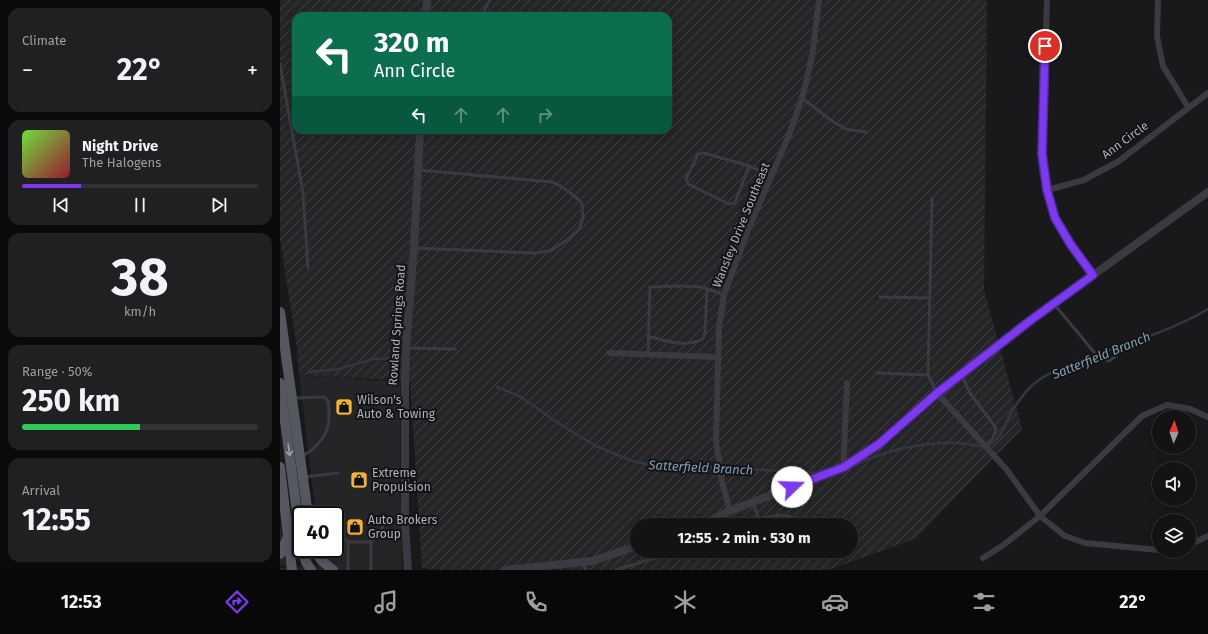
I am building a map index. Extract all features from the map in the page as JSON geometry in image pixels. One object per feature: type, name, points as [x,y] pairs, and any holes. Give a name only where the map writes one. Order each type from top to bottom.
[{"type":"main road","points":[[280,312],[306,506]]},
{"type":"main road","points":[[280,384],[296,506]]},
{"type":"main road","points":[[280,467],[292,570]]},
{"type":"main road","points":[[280,554],[288,537]]},
{"type":"main road","points":[[305,558],[312,570]]},
{"type":"main road","points":[[312,558],[312,570]]},
{"type":"main road","points":[[320,558],[333,570]]},
{"type":"street","points":[[426,12],[427,0]]},
{"type":"street","name":"Wansley Drive Southeast","points":[[730,511],[722,482],[716,441],[718,357],[724,295],[749,228],[789,135],[802,98],[813,51],[819,0]]},
{"type":"street","points":[[1047,0],[1042,154],[1047,190],[1055,218],[1071,245],[1093,275]]},
{"type":"street","points":[[1158,0],[1157,36],[1163,66],[1188,107]]},
{"type":"street","name":"Ann Circle","points":[[1047,190],[1084,180],[1119,161],[1208,93]]},
{"type":"street","name":"Rowland Springs Road","points":[[408,570],[405,524],[404,462],[406,348],[422,134]]},
{"type":"street","points":[[716,518],[844,467],[879,444],[961,374],[1093,275],[1208,192]]},
{"type":"street","points":[[609,353],[718,357]]},
{"type":"street","points":[[844,467],[847,383]]},
{"type":"street","points":[[937,393],[1007,470],[1040,516],[1065,536],[1085,543],[1152,549]]},
{"type":"street","points":[[983,558],[1002,546],[1040,516],[1142,416],[1167,406],[1190,409],[1208,417]]},
{"type":"street","points":[[1196,542],[1208,536]]},
{"type":"street","points":[[505,570],[592,561],[630,548]]},
{"type":"lane","points":[[483,12],[490,0]]},
{"type":"lane","points":[[280,64],[292,131]]},
{"type":"lane","points":[[802,98],[832,121],[846,129],[866,132]]},
{"type":"lane","points":[[292,134],[303,193],[308,268]]},
{"type":"lane","points":[[749,166],[735,203],[729,204],[688,184],[686,179],[698,154],[704,153],[749,166],[772,175]]},
{"type":"lane","points":[[414,248],[535,253],[550,251],[570,238],[579,229],[583,218],[582,203],[561,186],[552,182],[418,170]]},
{"type":"lane","points":[[932,198],[928,374],[937,393]]},
{"type":"lane","points":[[648,355],[650,287],[702,287],[724,295]]},
{"type":"lane","points":[[648,336],[673,343],[697,342],[703,339],[705,332],[707,289]]},
{"type":"lane","points":[[880,297],[930,298]]},
{"type":"lane","points":[[1054,304],[1099,358],[1108,361],[1118,354]]},
{"type":"lane","points":[[406,348],[455,349]]},
{"type":"lane","points":[[877,373],[928,374]]},
{"type":"lane","points":[[961,374],[970,393],[996,428],[993,438],[985,446]]},
{"type":"lane","points":[[292,398],[324,397],[328,401],[328,427],[324,436],[309,453],[300,457]]},
{"type":"lane","points":[[302,477],[338,473]]},
{"type":"lane","points":[[753,502],[759,518]]},
{"type":"lane","points":[[764,518],[784,514],[795,518]]},
{"type":"lane","points":[[371,570],[371,542],[383,527]]},
{"type":"lane","points":[[344,537],[348,542],[348,570]]},
{"type":"lane","points":[[348,542],[371,542]]},
{"type":"lane","points":[[616,570],[655,558]]},
{"type":"lane","points":[[582,562],[586,570]]},
{"type":"shaded area","points":[[280,0],[987,0],[984,290],[1022,429],[915,539],[828,570],[440,570],[422,568],[410,381],[299,375],[297,348],[280,240]]},
{"type":"shaded area","points":[[299,375],[400,382],[402,570],[280,570],[280,568],[322,565],[321,558],[344,558],[344,506],[315,506]]},
{"type":"shaded area","points":[[280,520],[286,565],[280,565]]},
{"type":"waterway","name":"Satterfield Branch","points":[[846,470],[877,455],[915,446],[950,443],[980,446],[989,445],[1000,436],[1011,413],[1022,397],[1041,379],[1087,358],[1134,342],[1179,324],[1208,309]]},
{"type":"waterway","name":"Satterfield Branch","points":[[309,372],[339,369],[373,359],[396,358]]},
{"type":"waterway","name":"Satterfield Branch","points":[[497,387],[521,397],[558,423],[596,446],[635,462],[660,466],[822,473]]},
{"type":"place","name":"Wilson's Auto & Towing","points":[[344,407]]},
{"type":"place","name":"Extreme Propulsion","points":[[359,480]]},
{"type":"place","name":"Auto Brokers Group","points":[[355,527]]},
{"type":"route","points":[[792,487],[844,467],[879,444],[937,393],[1031,320],[1093,275],[1071,245],[1055,218],[1047,190],[1042,154],[1045,46]]}]
